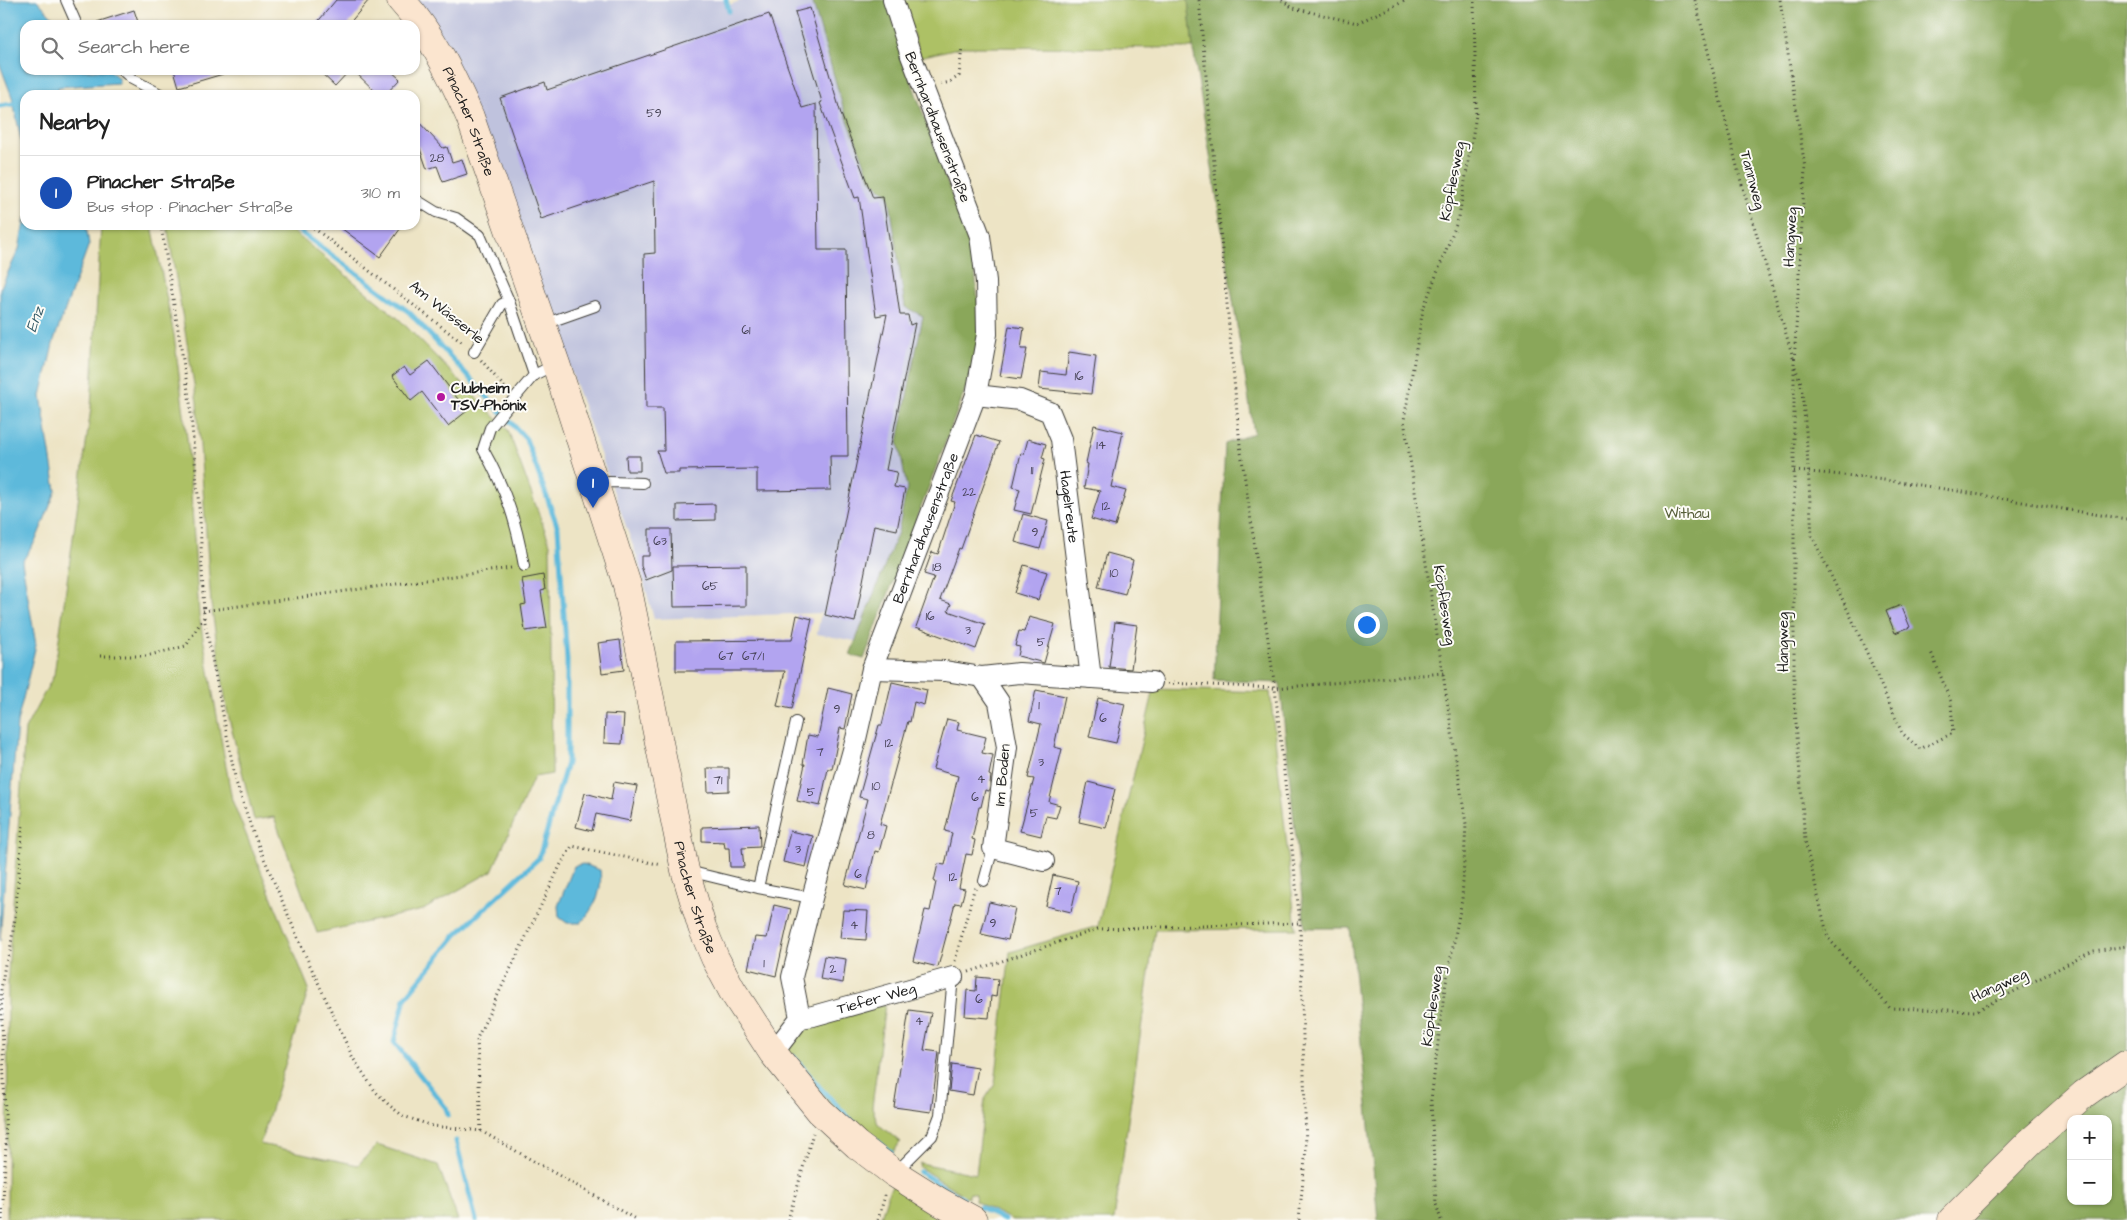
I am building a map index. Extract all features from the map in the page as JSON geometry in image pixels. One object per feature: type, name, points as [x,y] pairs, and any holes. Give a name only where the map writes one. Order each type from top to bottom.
[{"type":"street","name":"Bernhardhausenstraße","points":[[800,1018],[792,977],[856,739],[872,668],[976,395],[987,334],[986,281],[980,236],[914,63],[893,0]]},
{"type":"street","name":"Pinacher Straße","points":[[408,2],[419,20]]},
{"type":"street","name":"Pinacher Straße","points":[[420,22],[452,78],[470,117],[543,325],[545,370],[572,426],[596,487],[627,585],[685,870],[702,927],[715,958],[732,990],[773,1053],[820,1111],[857,1145],[894,1173],[973,1220]]},
{"type":"street","name":"Hagelreute","points":[[976,395],[1020,400],[1050,412],[1061,439],[1091,678]]},
{"type":"street","points":[[872,668],[945,671],[982,677],[1020,672],[1152,682]]},
{"type":"street","name":"Im Boden","points":[[982,677],[999,702],[1007,747],[993,848]]},
{"type":"street","points":[[993,848],[1044,861]]},
{"type":"street","name":"Tiefer Weg","points":[[800,1018],[953,977]]},
{"type":"street","points":[[773,1053],[800,1018]]},
{"type":"street","points":[[1952,1220],[2030,1142],[2084,1094],[2127,1064]]},
{"type":"lane","points":[[66,0],[75,20]]},
{"type":"lane","points":[[128,75],[153,90]]},
{"type":"lane","points":[[420,201],[436,212],[456,218],[480,235],[509,301],[545,370],[508,406],[490,428],[483,449],[512,497],[524,566]]},
{"type":"lane","points":[[474,352],[502,304],[509,301]]},
{"type":"lane","points":[[543,325],[595,306]]},
{"type":"lane","points":[[596,487],[610,482],[643,482]]},
{"type":"lane","points":[[758,888],[796,722]]},
{"type":"lane","name":"Im Boden","points":[[984,881],[993,848]]},
{"type":"lane","points":[[685,870],[758,888],[812,898]]},
{"type":"lane","points":[[894,1173],[932,1136],[940,1116],[953,977]]},
{"type":"path","points":[[1198,0],[1240,445],[1275,688],[1300,923],[1306,1149],[1298,1220]]},
{"type":"path","points":[[1282,0],[1293,8],[1357,23],[1407,0]]},
{"type":"path","name":"Köpflesweg","points":[[1441,1220],[1436,1204],[1431,1100],[1444,993],[1462,900],[1466,824],[1404,420],[1423,309],[1459,217],[1475,125],[1474,0]]},
{"type":"path","name":"Tannweg","points":[[1695,0],[1740,178],[1801,383],[1812,536],[1852,619],[1902,733],[1920,749],[1953,733],[1951,702],[1931,652]]},
{"type":"path","name":"Hangweg","points":[[1780,0],[1805,168],[1794,364],[1795,706],[1805,841],[1828,938],[1890,1008],[1976,1011],[2093,951],[2127,946]]},
{"type":"path","points":[[950,82],[959,76],[962,47]]},
{"type":"path","points":[[161,230],[190,402],[200,518],[203,611],[236,782],[252,830],[303,950],[353,1058],[375,1091],[403,1116],[433,1126],[481,1131],[637,1220]]},
{"type":"path","name":"Am Wässerle","points":[[317,230],[474,352],[501,385],[517,397]]},
{"type":"path","points":[[1794,471],[1852,476],[1952,490],[2127,519]]},
{"type":"path","points":[[203,611],[524,566]]},
{"type":"path","points":[[100,656],[146,656],[186,646],[204,617]]},
{"type":"path","points":[[1152,682],[1275,688],[1444,673]]},
{"type":"path","points":[[2,1220],[6,1145],[1,990],[15,918],[23,824]]},
{"type":"path","points":[[481,1131],[477,1038],[561,864],[572,846],[685,870]]},
{"type":"path","points":[[984,881],[974,890],[954,963],[953,977],[1098,929],[1300,923]]},
{"type":"path","points":[[788,1220],[820,1111]]},
{"type":"path","points":[[878,1220],[894,1173]]},
{"type":"shaded area","points":[[415,0],[724,0],[726,6],[743,0],[812,0],[843,107],[871,180],[889,195],[905,307],[923,316],[898,441],[907,488],[898,532],[855,641],[817,634],[821,613],[654,619],[637,557],[495,159]]},
{"type":"green space","points":[[812,0],[887,0],[910,77],[974,258],[981,337],[970,377],[864,659],[850,655],[898,532],[907,488],[898,441],[923,316],[905,307],[889,195],[871,180],[843,107]]},
{"type":"green space","points":[[903,0],[1188,0],[1193,48],[962,47],[920,57]]},
{"type":"green space","name":"Withau","points":[[1188,0],[2127,0],[2127,1220],[1378,1220],[1350,928],[1305,928],[1280,683],[1214,680],[1225,444],[1254,433],[1193,48]]},
{"type":"green space","points":[[101,230],[153,230],[174,335],[188,446],[199,615],[232,800],[309,989],[260,1144],[358,1165],[377,1145],[438,1165],[458,1220],[7,1220],[8,974],[25,729],[54,675],[91,408]]},
{"type":"green space","points":[[168,230],[291,230],[399,319],[508,430],[550,544],[552,774],[534,777],[492,871],[423,910],[317,933],[274,817],[254,820],[227,710],[211,604],[197,402]]},
{"type":"green space","points":[[1154,689],[1270,692],[1296,929],[1155,930],[1114,1220],[1012,1220],[975,1201],[976,1194],[970,1193],[968,1198],[919,1167],[920,1163],[976,1174],[985,1099],[995,1084],[1010,952],[1098,926]]},
{"type":"green space","points":[[885,1004],[872,1107],[878,1124],[900,1142],[889,1158],[850,1126],[787,1058],[787,1044],[807,1023]]},
{"type":"green space","points":[[894,1184],[955,1220],[880,1220],[889,1191]]},
{"type":"water","points":[[0,0],[37,0],[55,20],[20,20],[20,75],[115,75],[119,83],[58,87],[59,90],[20,90],[20,135],[12,97],[0,65]]},
{"type":"water","name":"Enz","points":[[23,230],[87,230],[89,244],[54,340],[41,396],[56,491],[36,540],[22,562],[36,645],[17,723],[0,941],[0,289],[19,249]]},
{"type":"water","points":[[583,864],[600,870],[599,892],[594,905],[581,923],[567,923],[559,917],[558,906],[574,866]]},
{"type":"building","points":[[336,0],[369,0],[352,20],[319,20]]},
{"type":"building","points":[[810,8],[841,114],[873,198],[883,197],[900,315],[908,315],[910,325],[915,323],[886,470],[897,472],[894,487],[905,489],[897,530],[874,525],[855,622],[825,615],[887,314],[876,316],[859,197],[855,198],[820,103],[822,102],[795,12]]},
{"type":"building","points":[[134,10],[137,20],[103,20]]},
{"type":"building","points":[[769,14],[802,108],[816,104],[818,250],[846,250],[848,456],[830,456],[831,490],[757,491],[757,469],[679,470],[679,473],[664,473],[657,451],[664,451],[663,408],[646,408],[644,254],[655,253],[654,181],[541,219],[500,98],[545,82],[547,90]]},
{"type":"building","points":[[175,75],[220,75],[179,87]]},
{"type":"building","points":[[323,75],[345,75],[335,86]]},
{"type":"building","points":[[358,75],[396,75],[400,79],[390,90],[374,90]]},
{"type":"building","points":[[420,123],[443,148],[447,147],[452,162],[462,159],[467,174],[443,182],[437,166],[427,169],[420,149]]},
{"type":"building","points":[[344,230],[399,230],[380,257]]},
{"type":"building","points":[[1009,326],[1024,328],[1021,349],[1027,349],[1021,379],[1000,376]]},
{"type":"building","points":[[1069,352],[1096,356],[1091,394],[1039,389],[1041,372],[1066,375]]},
{"type":"building","name":"Clubheim TSV-Phönix","points":[[429,361],[467,411],[448,426],[422,392],[411,401],[392,376],[404,367],[410,375]]},
{"type":"building","points":[[1094,425],[1123,432],[1111,487],[1126,491],[1115,526],[1091,519],[1100,491],[1084,488],[1088,464],[1086,463]]},
{"type":"building","points":[[976,435],[999,442],[961,549],[959,548],[940,600],[951,604],[948,611],[985,624],[976,649],[916,627],[934,577],[924,574],[932,552],[938,554],[955,502],[951,501]]},
{"type":"building","points":[[1028,439],[1046,444],[1042,458],[1045,459],[1031,514],[1014,510],[1020,489],[1013,487],[1021,453],[1024,454]]},
{"type":"building","points":[[626,456],[640,456],[640,471],[627,471]]},
{"type":"building","points":[[715,504],[715,520],[677,521],[677,505]]},
{"type":"building","points":[[1023,514],[1048,521],[1040,549],[1015,542]]},
{"type":"building","points":[[649,529],[671,529],[672,570],[646,580],[641,566],[641,556],[649,556]]},
{"type":"building","points":[[1107,553],[1133,560],[1125,594],[1098,587]]},
{"type":"building","points":[[746,565],[746,606],[674,607],[673,566]]},
{"type":"building","points":[[1024,565],[1047,572],[1038,600],[1015,593]]},
{"type":"building","points":[[543,575],[545,590],[541,591],[547,628],[525,631],[521,605],[526,604],[522,579]]},
{"type":"building","points":[[1901,605],[1910,627],[1895,633],[1886,611]]},
{"type":"building","points":[[797,615],[812,619],[792,709],[777,706],[785,671],[676,671],[676,641],[792,640]]},
{"type":"building","points":[[1029,617],[1055,624],[1044,663],[1018,656],[1020,647],[1015,646],[1019,631],[1024,632]]},
{"type":"building","points":[[1115,622],[1137,625],[1131,669],[1109,667]]},
{"type":"building","points":[[620,640],[624,670],[602,673],[598,643]]},
{"type":"building","points":[[892,682],[927,690],[924,705],[914,702],[910,722],[908,721],[880,824],[886,826],[879,852],[875,851],[866,890],[845,885],[868,799],[859,797],[879,725],[882,725]]},
{"type":"building","points":[[828,688],[852,694],[845,729],[840,728],[832,769],[828,769],[820,806],[797,801],[805,764],[803,764],[808,735],[818,737]]},
{"type":"building","points":[[1036,690],[1065,696],[1054,747],[1062,749],[1049,802],[1060,805],[1056,818],[1046,816],[1041,836],[1020,831],[1034,779],[1028,778],[1041,724],[1029,721]]},
{"type":"building","points":[[1098,698],[1125,704],[1116,743],[1089,737]]},
{"type":"building","points":[[605,714],[624,715],[622,744],[604,743]]},
{"type":"building","points":[[947,719],[959,722],[957,730],[986,737],[982,753],[993,755],[989,775],[991,776],[989,791],[985,790],[981,807],[979,807],[972,839],[975,840],[972,855],[966,854],[959,888],[965,889],[961,904],[955,903],[938,967],[913,961],[925,910],[930,911],[938,864],[945,865],[952,833],[945,831],[958,776],[933,769]]},
{"type":"building","points":[[707,768],[729,768],[729,791],[708,792]]},
{"type":"building","points":[[614,782],[637,786],[630,821],[596,814],[592,831],[576,827],[585,793],[611,800]]},
{"type":"building","points":[[1088,782],[1115,789],[1106,828],[1079,822]]},
{"type":"building","points":[[759,825],[760,847],[742,848],[744,867],[730,867],[729,848],[725,848],[724,842],[702,841],[702,827]]},
{"type":"building","points":[[790,831],[813,836],[806,867],[783,862]]},
{"type":"building","points":[[1053,875],[1078,881],[1071,912],[1046,906]]},
{"type":"building","points":[[989,902],[1015,908],[1008,940],[981,934]]},
{"type":"building","points":[[774,905],[791,909],[776,976],[748,969],[755,937],[767,938]]},
{"type":"building","points":[[843,910],[868,911],[866,940],[840,938]]},
{"type":"building","points":[[824,956],[846,959],[843,983],[820,979]]},
{"type":"building","points":[[977,977],[998,979],[996,997],[991,996],[989,1018],[965,1016],[967,990],[976,991]]},
{"type":"building","points":[[909,1010],[931,1013],[924,1050],[939,1052],[931,1112],[894,1107]]},
{"type":"building","points":[[952,1064],[978,1068],[973,1095],[949,1091]]},
{"type":"waterway","points":[[726,0],[729,11]]},
{"type":"waterway","points":[[0,106],[20,103]]},
{"type":"waterway","points":[[298,230],[409,312],[526,439],[558,528],[567,660],[567,763],[539,858],[456,935],[405,998],[394,1042],[446,1108],[448,1115]]},
{"type":"waterway","points":[[794,1057],[853,1122],[891,1152]]},
{"type":"waterway","points":[[456,1141],[476,1220]]},
{"type":"waterway","points":[[920,1172],[963,1199]]},
{"type":"waterway","points":[[980,1207],[1004,1220]]},
{"type":"place","name":"Clubheim TSV-Phönix","points":[[441,397]]},
{"type":"place","name":"Pinacher Straße","points":[[593,508]]}]
